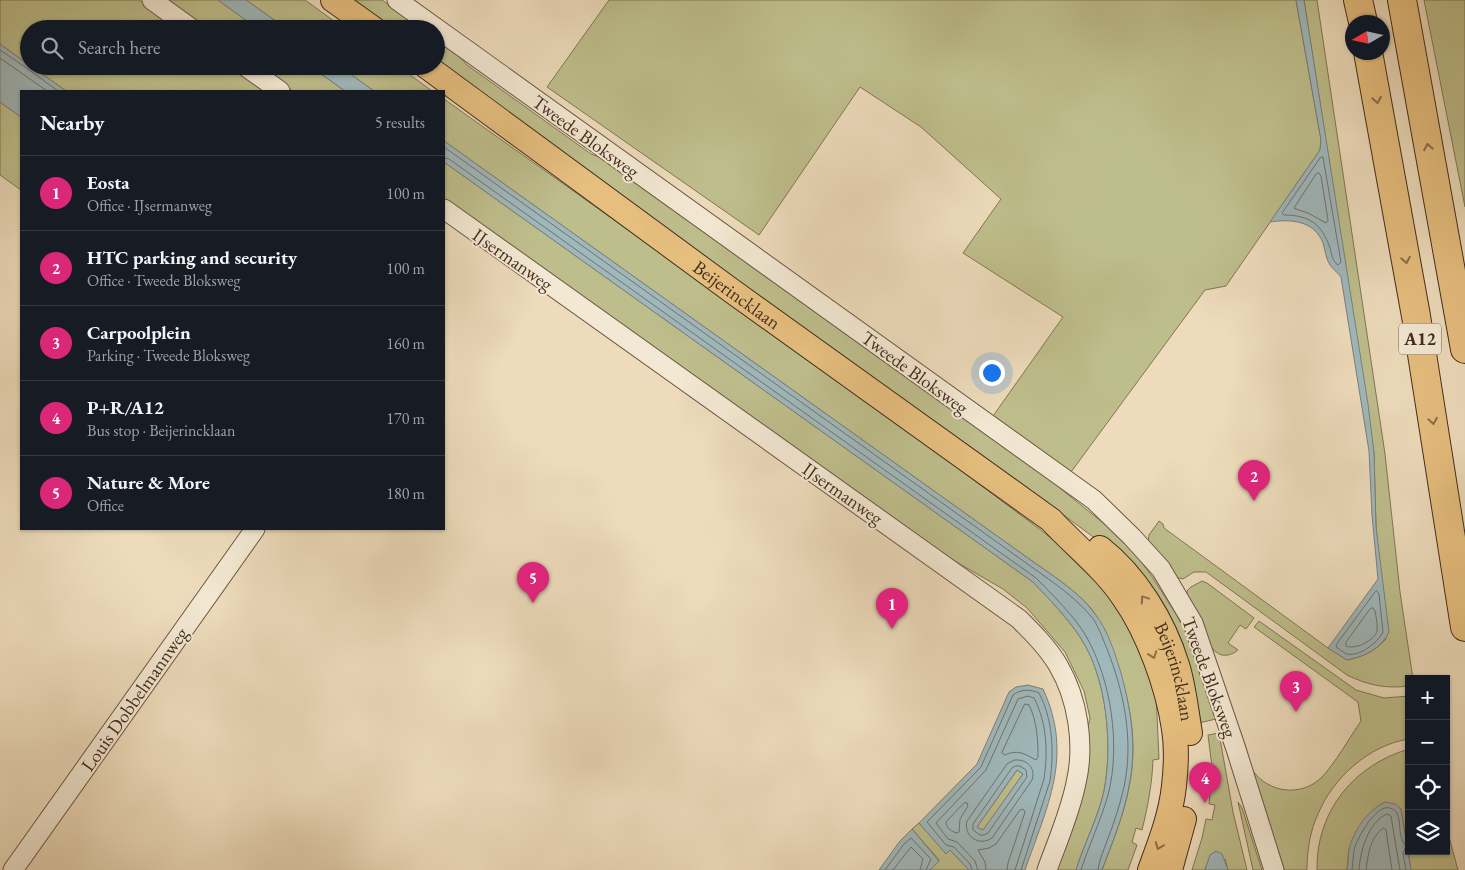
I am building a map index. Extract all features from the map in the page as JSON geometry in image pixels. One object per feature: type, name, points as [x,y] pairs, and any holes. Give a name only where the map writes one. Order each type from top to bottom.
[{"type":"highway","points":[[1358,0],[1361,15]]},
{"type":"highway","name":"A12","points":[[1402,0],[1465,349]]},
{"type":"highway","name":"A12","points":[[1369,60],[1416,316],[1465,626]]},
{"type":"main road","points":[[333,0],[361,20]]},
{"type":"main road","name":"Beijerincklaan","points":[[438,75],[732,291],[1051,520],[1069,540],[1091,558],[1124,598],[1148,642],[1165,688],[1174,730],[1174,786],[1166,828],[1150,870]]},
{"type":"main road","name":"Beijerincklaan","points":[[1051,520],[1071,526],[1103,551],[1129,577],[1153,611],[1165,634],[1177,665],[1184,692],[1191,743],[1190,788],[1170,870]]},
{"type":"street","points":[[152,0],[180,20]]},
{"type":"street","name":"Tweede Bloksweg","points":[[396,0],[424,20]]},
{"type":"street","name":"Tweede Bloksweg","points":[[445,35],[1094,500],[1132,537],[1161,569],[1194,623],[1274,870]]},
{"type":"street","points":[[258,75],[279,90]]},
{"type":"street","name":"IJsermanweg","points":[[445,210],[1019,618],[1043,644],[1059,666],[1074,702],[1080,760],[1076,784],[1046,870]]},
{"type":"street","name":"Louis Dobbelmannweg","points":[[13,870],[254,530]]},
{"type":"green space","points":[[0,0],[139,0],[167,20],[20,20],[20,58],[0,44]]},
{"type":"green space","points":[[165,0],[218,0],[246,20],[193,20]]},
{"type":"green space","points":[[246,0],[305,0],[333,20],[274,20]]},
{"type":"green space","points":[[342,0],[382,0],[410,20],[370,20]]},
{"type":"green space","points":[[609,0],[1296,0],[1321,140],[1320,150],[1226,286],[1205,290],[1071,472],[993,416],[1063,317],[963,253],[1001,199],[921,127],[860,87],[759,235],[547,87]]},
{"type":"green space","points":[[1304,0],[1317,0],[1385,454],[1400,592],[1412,675],[1405,675],[1405,686],[1392,687],[1362,681],[1347,675],[1206,572],[1194,572],[1183,579],[1175,577],[1148,542],[1149,535],[1159,521],[1163,524],[1164,528],[1328,648],[1347,660],[1358,657],[1378,647],[1386,639],[1376,527],[1374,453]]},
{"type":"green space","points":[[1424,0],[1465,0],[1465,207]]},
{"type":"green space","points":[[445,46],[458,55],[467,65],[591,154],[599,157],[1050,480],[1107,526],[1137,556],[1151,575],[1189,637],[1216,719],[1199,723],[1100,542],[445,73]]},
{"type":"green space","points":[[44,75],[245,75],[266,90],[65,90]]},
{"type":"green space","points":[[271,75],[323,75],[344,90],[292,90]]},
{"type":"green space","points":[[352,75],[410,75],[431,90],[373,90]]},
{"type":"green space","points":[[445,100],[856,392],[1042,531],[1085,566],[1121,608],[1156,693],[1159,759],[1153,760],[1148,804],[1142,830],[1136,828],[1132,842],[1137,845],[1128,870],[1102,870],[1127,797],[1133,749],[1130,711],[1120,674],[1097,617],[1082,598],[445,142]]},
{"type":"green space","points":[[0,102],[20,116],[20,189],[0,175]]},
{"type":"green space","points":[[445,163],[1033,582],[1058,608],[1080,637],[1089,653],[1102,691],[1106,712],[1108,753],[1104,791],[1076,870],[1057,870],[1090,718],[1084,691],[1065,652],[1027,608],[1003,589],[958,563],[860,497],[445,200]]},
{"type":"green space","points":[[1202,581],[1254,618],[1246,629],[1240,625],[1228,643],[1238,650],[1230,654],[1222,655],[1212,648],[1187,595],[1187,591],[1191,587]]},
{"type":"green space","points":[[1259,621],[1356,690],[1384,698],[1405,696],[1405,740],[1380,748],[1354,765],[1343,776],[1325,801],[1313,827],[1308,848],[1307,870],[1283,870],[1243,749],[1253,771],[1268,784],[1285,790],[1304,788],[1321,778],[1361,721],[1358,702],[1254,627]]},
{"type":"green space","points":[[1219,733],[1233,812],[1247,870],[1228,870],[1225,859],[1206,866],[1205,870],[1192,870],[1206,819],[1212,820],[1215,805],[1209,804],[1212,767],[1208,735]]},
{"type":"green space","points":[[1405,750],[1405,833],[1401,809],[1349,849],[1347,870],[1317,870],[1318,849],[1323,828],[1331,810],[1342,793],[1355,779],[1371,766],[1389,756]]},
{"type":"green space","points":[[1017,770],[1023,774],[983,831],[977,827]]},
{"type":"green space","points":[[1238,802],[1242,808],[1262,870],[1253,870]]},
{"type":"green space","points":[[919,823],[946,853],[950,850],[969,870],[930,870],[939,860],[912,829]]},
{"type":"green space","points":[[1450,841],[1458,870],[1411,870],[1409,855],[1450,855]]},
{"type":"water","points":[[218,0],[246,0],[274,20],[246,20]]},
{"type":"water","points":[[1296,0],[1304,0],[1368,404],[1374,453],[1376,527],[1389,632],[1382,643],[1372,651],[1347,660],[1328,648],[1378,579],[1369,451],[1341,277],[1330,265],[1319,235],[1308,225],[1293,221],[1270,222],[1320,150],[1321,140]]},
{"type":"water","points":[[0,44],[20,58],[20,75],[44,75],[65,90],[20,90],[20,116],[0,102]]},
{"type":"water","points":[[323,75],[352,75],[373,90],[344,90]]},
{"type":"water","points":[[445,142],[1053,575],[1088,605],[1100,620],[1111,642],[1128,701],[1133,743],[1133,758],[1127,797],[1102,870],[1076,870],[1098,811],[1107,773],[1106,712],[1102,691],[1089,653],[1080,637],[1058,608],[1033,582],[445,163]]},
{"type":"water","points":[[1028,685],[1043,689],[1052,713],[1057,759],[1049,802],[1025,870],[969,870],[950,850],[946,854],[919,823],[977,764],[1009,692],[1016,687]],"holes":[[[1017,770],[1023,774],[983,830],[977,827]]]},
{"type":"water","points":[[1385,802],[1395,804],[1401,809],[1405,833],[1405,855],[1409,855],[1411,870],[1347,870],[1349,850],[1354,836],[1367,816]]},
{"type":"water","points":[[912,829],[939,861],[930,870],[879,870],[900,841]]},
{"type":"water","points":[[1216,851],[1222,854],[1228,870],[1205,870],[1210,855]]},
{"type":"place","name":"HTC parking and security","points":[[1254,501]]},
{"type":"place","name":"Nature & More","points":[[533,603]]},
{"type":"place","name":"Eosta","points":[[892,629]]},
{"type":"place","name":"Carpoolplein","points":[[1296,712]]},
{"type":"place","name":"P+R/A12","points":[[1205,803]]}]
